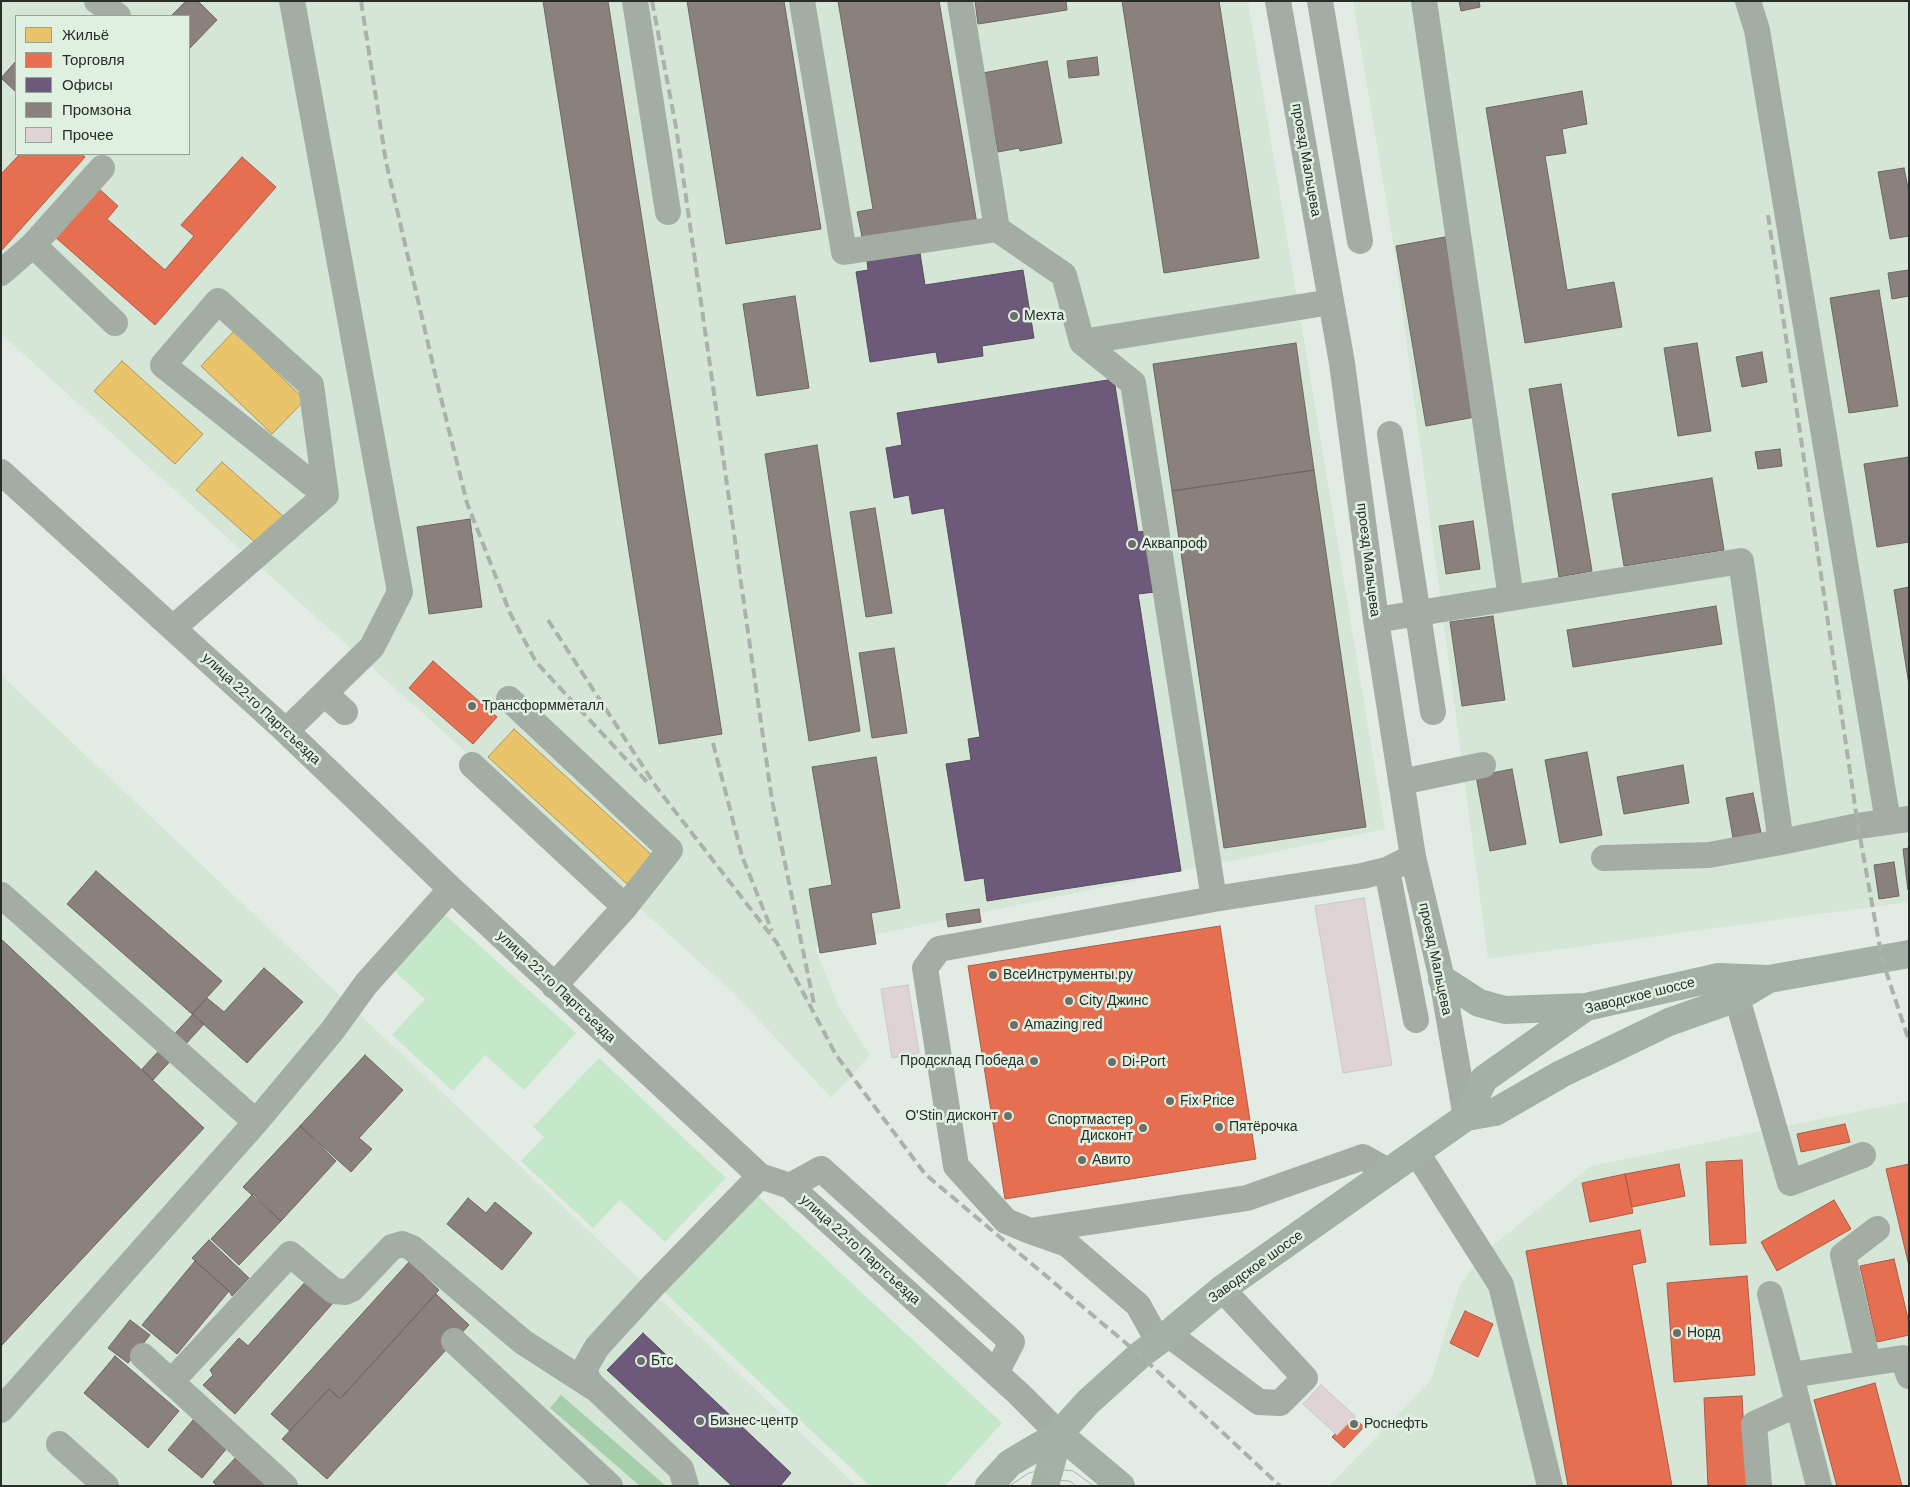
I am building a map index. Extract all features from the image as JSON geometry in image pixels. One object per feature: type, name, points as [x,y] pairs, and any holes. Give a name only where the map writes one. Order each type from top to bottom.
[{"type":"main road","name":"Заводское шоссе","points":[[1466,1117],[1484,1079],[1586,1007],[1719,977],[1769,979],[1909,954]]},
{"type":"main road","name":"Заводское шоссе","points":[[988,1486],[1010,1463],[1059,1434],[1088,1402],[1140,1355],[1222,1289],[1466,1117],[1495,1112],[1561,1074],[1669,1022],[1737,998],[1769,979]]},
{"type":"main road","points":[[1442,980],[1479,1004],[1505,1010],[1586,1007]]},
{"type":"main road","name":"Заводское шоссе","points":[[1045,1486],[1059,1434]]},
{"type":"main road","name":"улица 22-го Партсъезда","points":[[1059,1434],[1121,1486]]},
{"type":"street","points":[[97,1],[117,15]]},
{"type":"street","points":[[286,731],[372,647],[400,592],[292,1]]},
{"type":"street","points":[[635,1],[668,212]]},
{"type":"street","points":[[802,1],[844,252],[997,229],[1064,275],[1082,342],[1133,383],[1214,899]]},
{"type":"street","points":[[960,1],[997,229]]},
{"type":"street","name":"проезд Мальцева","points":[[1278,1],[1342,363],[1376,620],[1413,857],[1442,980],[1466,1117]]},
{"type":"street","points":[[1320,1],[1360,241]]},
{"type":"street","points":[[1424,1],[1511,598]]},
{"type":"street","points":[[1604,858],[1709,854],[1899,820],[1757,30],[1748,1]]},
{"type":"street","points":[[1,272],[33,245],[102,168]]},
{"type":"street","points":[[33,245],[116,323]]},
{"type":"street","points":[[218,301],[311,385],[326,495],[163,365],[218,301]]},
{"type":"street","points":[[1082,342],[1331,302]]},
{"type":"street","points":[[1390,434],[1416,613],[1433,712]]},
{"type":"street","name":"улица 22-го Партсъезда","points":[[1,472],[286,731],[554,986],[760,1176],[790,1186],[996,1373],[1059,1434]]},
{"type":"street","points":[[173,628],[326,495]]},
{"type":"street","points":[[1376,620],[1741,561],[1781,842]]},
{"type":"street","points":[[325,694],[345,712]]},
{"type":"street","points":[[509,699],[670,850],[625,907],[554,986]]},
{"type":"street","points":[[1401,782],[1483,765]]},
{"type":"street","points":[[472,766],[625,907]]},
{"type":"street","points":[[1222,1289],[1305,1378],[1280,1403],[1260,1402],[1163,1338],[1138,1305],[1067,1244],[1006,1221],[956,1166],[925,968],[939,949],[1214,899],[1362,876],[1387,870],[1413,857]]},
{"type":"street","points":[[1387,870],[1416,1020]]},
{"type":"street","points":[[1,1410],[256,1122],[332,1031],[366,984],[451,889]]},
{"type":"street","points":[[1,895],[256,1122]]},
{"type":"street","points":[[1737,998],[1790,1183],[1863,1155]]},
{"type":"street","points":[[1417,1153],[1501,1285],[1550,1486]]},
{"type":"street","points":[[1030,1231],[1247,1198],[1363,1158],[1390,1172]]},
{"type":"street","points":[[686,1486],[681,1469],[596,1389],[587,1378],[586,1368],[597,1347],[650,1289],[760,1176]]},
{"type":"street","points":[[1868,1363],[1843,1255],[1878,1229]]},
{"type":"street","points":[[171,1382],[290,1254],[334,1291],[345,1292],[352,1289],[392,1247],[402,1244],[412,1248],[523,1342],[596,1389]]},
{"type":"street","points":[[1770,1294],[1819,1486]]},
{"type":"street","points":[[454,1341],[610,1486]]},
{"type":"street","points":[[143,1356],[285,1486]]},
{"type":"street","points":[[1791,1375],[1903,1358],[1909,1376]]},
{"type":"street","points":[[1759,1486],[1754,1424],[1798,1404]]},
{"type":"street","points":[[59,1444],[106,1486]]},
{"type":"shaded area","points":[[1,1],[1248,1],[1385,829],[815,947],[838,1005],[870,1055],[831,1098],[735,994],[1,334]]},
{"type":"shaded area","points":[[1353,1],[1909,1],[1909,902],[1488,959],[1394,247]]},
{"type":"shaded area","points":[[1,675],[650,1289],[857,1486],[1,1486]]},
{"type":"shaded area","name":"Норд","points":[[1909,1101],[1909,1486],[1329,1486],[1431,1380],[1459,1287],[1481,1255],[1591,1166]]},
{"type":"green space","points":[[440,910],[576,1033],[524,1090],[485,1055],[453,1091],[392,1035],[425,999],[389,966]]},
{"type":"green space","points":[[599,1058],[726,1178],[665,1242],[620,1200],[593,1228],[521,1161],[544,1137],[533,1127]]},
{"type":"green space","points":[[757,1195],[1002,1423],[945,1486],[870,1486],[663,1291]]},
{"type":"green space","points":[[561,1395],[666,1486],[640,1486],[550,1408]]},
{"type":"building: Жильё","points":[[234,331],[305,400],[272,434],[201,366]]},
{"type":"building: Жильё","points":[[122,361],[203,434],[175,464],[94,391]]},
{"type":"building: Жильё","points":[[222,462],[284,517],[258,545],[196,490]]},
{"type":"building: Жильё","points":[[514,729],[653,856],[627,884],[488,757]]},
{"type":"building: Торговля","points":[[19,155],[82,155],[85,157],[1,251],[1,174]]},
{"type":"building: Торговля","points":[[242,157],[276,187],[155,325],[54,236],[97,187],[118,206],[107,219],[165,270],[194,236],[181,225]]},
{"type":"building: Торговля","points":[[433,661],[497,717],[473,744],[409,688]]},
{"type":"building: Торговля","name":"Di-Port","points":[[1220,926],[1256,1159],[1005,1199],[968,966]]},
{"type":"building: Торговля","points":[[1845,1124],[1850,1142],[1801,1152],[1797,1134]]},
{"type":"building: Торговля","points":[[1742,1160],[1746,1243],[1710,1245],[1706,1162]]},
{"type":"building: Торговля","points":[[1679,1164],[1685,1196],[1632,1207],[1625,1174]]},
{"type":"building: Торговля","points":[[1909,1164],[1909,1266],[1886,1169]]},
{"type":"building: Торговля","points":[[1625,1174],[1633,1213],[1590,1222],[1582,1183]]},
{"type":"building: Торговля","points":[[1834,1200],[1851,1229],[1777,1271],[1761,1242]]},
{"type":"building: Торговля","name":"Норд","points":[[1640,1230],[1646,1262],[1632,1265],[1672,1486],[1568,1486],[1526,1251]]},
{"type":"building: Торговля","points":[[1894,1259],[1909,1323],[1909,1335],[1877,1342],[1860,1266]]},
{"type":"building: Торговля","points":[[1747,1276],[1755,1375],[1674,1382],[1667,1283]]},
{"type":"building: Торговля","points":[[1465,1311],[1493,1324],[1478,1357],[1450,1343]]},
{"type":"building: Торговля","points":[[1875,1383],[1902,1486],[1837,1486],[1814,1400]]},
{"type":"building: Торговля","points":[[1742,1396],[1747,1486],[1708,1486],[1704,1398]]},
{"type":"building: Торговля","points":[[1352,1416],[1364,1427],[1344,1448],[1332,1437]]},
{"type":"building: Офисы","points":[[920,253],[925,285],[1023,270],[1034,338],[982,346],[983,356],[938,363],[936,352],[870,362],[856,272],[868,270],[867,261]]},
{"type":"building: Офисы","points":[[1114,379],[1138,532],[1146,531],[1155,592],[1138,594],[1181,871],[987,901],[984,878],[965,881],[946,764],[971,760],[968,739],[980,737],[944,508],[912,514],[909,495],[894,498],[886,448],[902,445],[897,413]]},
{"type":"building: Офисы","name":"Бизнес-центр","points":[[643,1333],[791,1473],[780,1486],[732,1486],[607,1370]]},
{"type":"building: Промзона","points":[[186,1],[198,1],[217,20],[190,48],[190,15],[172,15]]},
{"type":"building: Промзона","points":[[543,1],[608,1],[722,734],[659,744]]},
{"type":"building: Промзона","points":[[687,1],[784,1],[821,229],[726,244]]},
{"type":"building: Промзона","points":[[838,1],[939,1],[977,224],[862,237],[857,212],[873,209]]},
{"type":"building: Промзона","points":[[975,1],[1066,1],[1067,10],[978,24]]},
{"type":"building: Промзона","points":[[1122,1],[1219,1],[1259,258],[1164,273]]},
{"type":"building: Промзона","points":[[1459,1],[1479,1],[1480,7],[1461,11]]},
{"type":"building: Промзона","points":[[1097,57],[1099,75],[1069,78],[1067,61]]},
{"type":"building: Промзона","points":[[1047,61],[1062,143],[1020,151],[1019,148],[998,152],[983,73]]},
{"type":"building: Промзона","points":[[15,62],[15,91],[1,78]]},
{"type":"building: Промзона","points":[[1582,91],[1587,124],[1562,129],[1566,153],[1545,156],[1567,290],[1614,282],[1622,327],[1525,343],[1486,108]]},
{"type":"building: Промзона","points":[[1904,168],[1909,193],[1909,236],[1890,239],[1878,172]]},
{"type":"building: Промзона","points":[[1445,237],[1475,417],[1426,426],[1396,246]]},
{"type":"building: Промзона","points":[[1909,270],[1909,296],[1892,299],[1888,273]]},
{"type":"building: Промзона","points":[[1879,290],[1898,406],[1849,413],[1830,298]]},
{"type":"building: Промзона","points":[[795,296],[809,388],[757,396],[743,304]]},
{"type":"building: Промзона","points":[[1296,343],[1314,470],[1172,491],[1153,364]]},
{"type":"building: Промзона","points":[[1697,343],[1711,431],[1678,436],[1664,348]]},
{"type":"building: Промзона","points":[[1762,352],[1767,382],[1742,387],[1736,357]]},
{"type":"building: Промзона","points":[[1561,384],[1592,571],[1559,577],[1529,389]]},
{"type":"building: Промзона","points":[[817,445],[860,731],[809,741],[765,454]]},
{"type":"building: Промзона","points":[[1780,449],[1782,466],[1758,469],[1755,452]]},
{"type":"building: Промзона","points":[[1909,457],[1909,542],[1877,547],[1864,464]]},
{"type":"building: Промзона","points":[[1314,470],[1366,827],[1224,848],[1172,491]]},
{"type":"building: Промзона","points":[[1712,478],[1724,550],[1624,566],[1612,494]]},
{"type":"building: Промзона","points":[[875,508],[892,613],[866,617],[850,512]]},
{"type":"building: Промзона","points":[[470,519],[482,607],[429,614],[417,527]]},
{"type":"building: Промзона","points":[[1473,521],[1480,569],[1446,574],[1439,526]]},
{"type":"building: Промзона","points":[[1909,587],[1909,685],[1894,590]]},
{"type":"building: Промзона","points":[[1716,606],[1722,644],[1573,667],[1567,630]]},
{"type":"building: Промзона","points":[[1493,616],[1505,700],[1462,706],[1450,622]]},
{"type":"building: Промзона","points":[[894,648],[907,733],[872,738],[859,653]]},
{"type":"building: Промзона","points":[[1587,752],[1602,835],[1560,843],[1545,760]]},
{"type":"building: Промзона","points":[[876,757],[900,908],[871,913],[876,944],[820,953],[809,889],[832,885],[812,767]]},
{"type":"building: Промзона","points":[[1683,765],[1689,803],[1624,814],[1617,777]]},
{"type":"building: Промзона","points":[[1512,769],[1526,844],[1490,851],[1476,776]]},
{"type":"building: Промзона","points":[[1753,793],[1761,833],[1733,838],[1726,798]]},
{"type":"building: Промзона","points":[[1909,848],[1909,890],[1908,890],[1903,849]]},
{"type":"building: Промзона","points":[[1894,862],[1899,896],[1879,899],[1874,865]]},
{"type":"building: Промзона","points":[[96,871],[222,981],[192,1014],[67,904]]},
{"type":"building: Промзона","points":[[979,909],[981,922],[948,927],[946,914]]},
{"type":"building: Промзона","points":[[1,939],[204,1128],[1,1346]]},
{"type":"building: Промзона","points":[[264,968],[303,1002],[247,1063],[192,1014],[207,998],[224,1012]]},
{"type":"building: Промзона","points":[[193,1014],[204,1024],[153,1080],[142,1069]]},
{"type":"building: Промзона","points":[[365,1055],[403,1090],[359,1138],[372,1149],[351,1172],[300,1126]]},
{"type":"building: Промзона","points":[[300,1126],[336,1161],[281,1221],[243,1187]]},
{"type":"building: Промзона","points":[[253,1194],[281,1221],[239,1265],[211,1239]]},
{"type":"building: Промзона","points":[[468,1198],[486,1213],[495,1202],[532,1233],[502,1270],[447,1224]]},
{"type":"building: Промзона","points":[[209,1240],[249,1278],[232,1296],[229,1291],[192,1258]]},
{"type":"building: Промзона","points":[[195,1261],[229,1291],[177,1354],[142,1325]]},
{"type":"building: Промзона","points":[[409,1262],[439,1290],[340,1399],[329,1389],[290,1431],[271,1414]]},
{"type":"building: Промзона","points":[[307,1280],[333,1303],[235,1414],[203,1385],[213,1375],[210,1370],[239,1338],[248,1346]]},
{"type":"building: Промзона","points":[[436,1294],[469,1325],[327,1479],[282,1439],[329,1389],[340,1399]]},
{"type":"building: Промзона","points":[[130,1320],[150,1335],[128,1363],[108,1348]]},
{"type":"building: Промзона","points":[[115,1356],[179,1411],[148,1448],[84,1393]]},
{"type":"building: Промзона","points":[[193,1420],[227,1448],[202,1478],[168,1450]]},
{"type":"building: Промзона","points":[[238,1455],[273,1486],[217,1486],[213,1482]]},
{"type":"building: Прочее","points":[[1364,898],[1392,1065],[1343,1073],[1315,906]]},
{"type":"building: Прочее","points":[[908,985],[919,1053],[892,1058],[881,989]]},
{"type":"building: Прочее","points":[[1321,1385],[1355,1416],[1337,1435],[1303,1404]]},
{"type":"tram line","points":[[1009,1486],[1029,1473],[1050,1468],[1073,1471],[1094,1486]]},
{"type":"tram line","points":[[1030,1486],[1047,1480],[1070,1481],[1076,1486]]},
{"type":"railway","points":[[361,1],[386,162],[467,503],[510,613],[536,662],[649,784]]},
{"type":"railway","points":[[652,1],[676,127],[772,800],[814,1004]]},
{"type":"railway","points":[[1768,215],[1858,826],[1882,959],[1909,1041]]},
{"type":"railway","points":[[548,620],[657,788],[777,943],[836,1055],[925,1174],[1140,1355],[1280,1486]]},
{"type":"railway","points":[[713,743],[742,856],[772,931]]},
{"type":"place","name":"Мехта","points":[[1014,316]]},
{"type":"place","name":"Аквапроф","points":[[1132,544]]},
{"type":"place","name":"Трансформметалл","points":[[472,706]]},
{"type":"place","name":"ВсеИнструменты.ру","points":[[993,975]]},
{"type":"place","name":"City Джинс","points":[[1069,1001]]},
{"type":"place","name":"Amazing red","points":[[1014,1025]]},
{"type":"place","name":"Продсклад Победа","points":[[1034,1061]]},
{"type":"place","name":"Di-Port","points":[[1112,1062]]},
{"type":"place","name":"Fix Price","points":[[1170,1101]]},
{"type":"place","name":"O'Stin дисконт","points":[[1008,1116]]},
{"type":"place","name":"Пятёрочка","points":[[1219,1127]]},
{"type":"place","name":"Спортмастер Дисконт","points":[[1143,1128]]},
{"type":"place","name":"Авито","points":[[1082,1160]]},
{"type":"place","name":"Норд","points":[[1677,1333]]},
{"type":"place","name":"Бтс","points":[[641,1361]]},
{"type":"place","name":"Бизнес-центр","points":[[700,1421]]},
{"type":"place","name":"Роснефть","points":[[1354,1424]]}]
